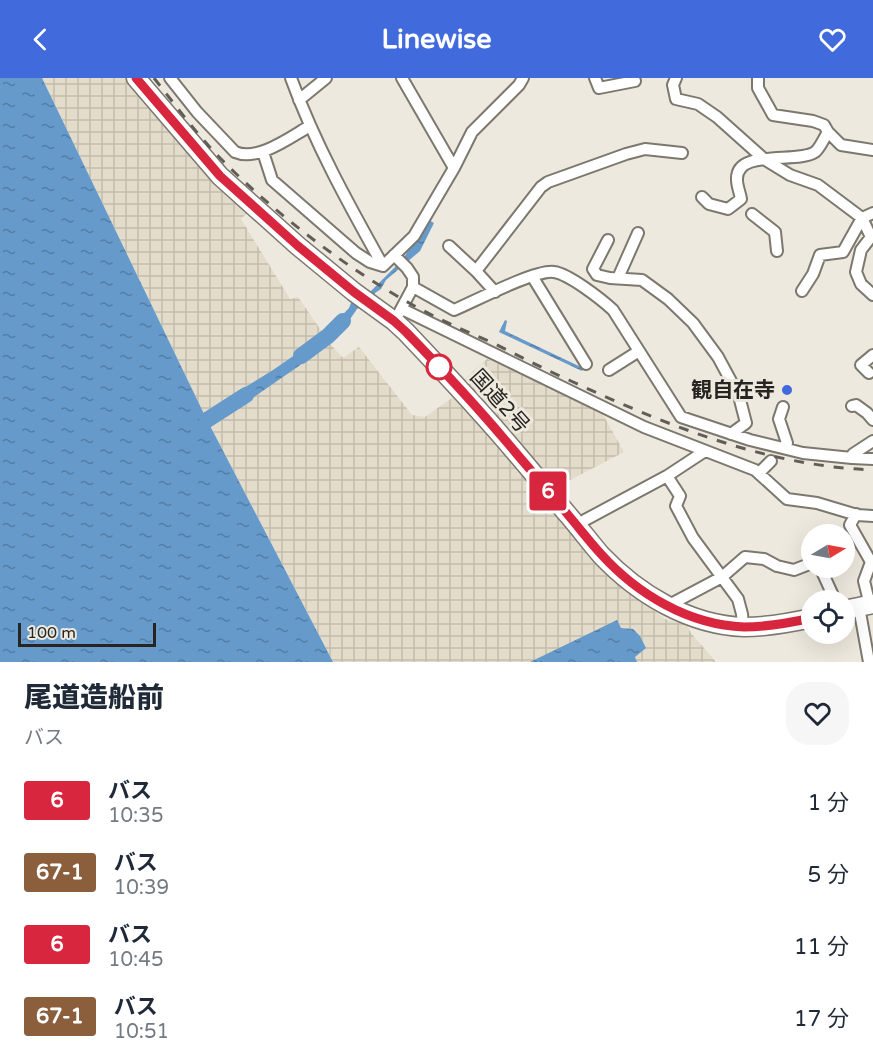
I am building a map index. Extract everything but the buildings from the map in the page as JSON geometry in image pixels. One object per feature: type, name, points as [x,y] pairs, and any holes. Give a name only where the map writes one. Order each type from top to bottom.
[{"type":"highway","name":"国道2号","points":[[136,78],[220,176],[298,246],[354,292],[370,303],[398,315],[602,555],[622,574],[677,611],[694,618],[743,627],[776,625],[801,620]]},
{"type":"street","points":[[170,78],[197,112],[235,152],[242,155],[263,152],[310,126]]},
{"type":"street","points":[[291,78],[310,126],[382,266]]},
{"type":"street","points":[[299,100],[326,78]]},
{"type":"street","points":[[402,78],[454,168]]},
{"type":"street","points":[[382,266],[414,236],[454,168],[472,132],[519,85],[523,78]]},
{"type":"street","points":[[595,78],[598,88],[635,81]]},
{"type":"street","points":[[676,78],[674,85],[676,99],[698,104],[717,117],[764,159],[789,176],[818,185],[862,218],[871,237],[861,250],[856,272],[861,284],[873,296]]},
{"type":"street","points":[[758,78],[758,88],[773,115],[813,121],[824,125],[841,145],[873,150]]},
{"type":"street","points":[[702,197],[709,204],[728,209],[741,199],[737,181],[743,166],[764,159],[800,156],[815,152],[828,132]]},
{"type":"street","points":[[476,271],[541,187],[548,182],[645,149],[682,153]]},
{"type":"street","points":[[263,152],[272,180],[356,253],[382,266]]},
{"type":"street","points":[[802,291],[813,274],[820,255],[843,252],[862,218],[873,213]]},
{"type":"street","points":[[752,214],[775,232],[777,250]]},
{"type":"street","points":[[618,278],[638,233]]},
{"type":"street","points":[[608,240],[593,269],[597,275],[642,280],[668,299],[693,323],[718,357],[739,396],[746,423],[731,434]]},
{"type":"street","points":[[449,246],[495,292]]},
{"type":"street","points":[[394,255],[413,277],[413,287],[398,315],[644,427],[759,473],[787,499],[817,503],[856,514],[873,516]]},
{"type":"street","points":[[413,287],[454,310],[532,276],[552,271],[563,274],[613,310],[681,417],[750,440],[803,453],[873,459]]},
{"type":"street","points":[[532,276],[586,364]]},
{"type":"street","points":[[609,370],[639,351]]},
{"type":"street","points":[[869,373],[861,365],[873,355]]},
{"type":"street","points":[[852,406],[856,405],[862,409],[873,420]]},
{"type":"street","points":[[783,407],[779,419],[787,442],[784,448]]},
{"type":"street","points":[[852,459],[853,454],[873,441]]},
{"type":"street","points":[[577,526],[667,476],[705,451]]},
{"type":"street","points":[[759,473],[771,461]]},
{"type":"street","points":[[667,476],[680,496],[676,507],[693,538],[738,599],[743,627]]},
{"type":"street","points":[[856,514],[850,525],[871,562],[864,581],[861,606],[869,662]]},
{"type":"street","points":[[677,611],[673,603],[722,578],[745,557],[764,559],[777,566],[794,570],[801,567]]},
{"type":"shaded area","points":[[42,78],[128,78],[199,164],[247,213],[241,219],[290,299],[298,297],[343,358],[359,347],[412,415],[425,417],[456,395],[624,587],[665,619],[687,625],[716,662],[333,662],[207,420]]},
{"type":"shaded area","points":[[487,359],[601,411],[624,452],[555,488],[462,381]]},
{"type":"water","points":[[0,78],[42,78],[207,420],[333,662],[0,662]]},
{"type":"water","points":[[427,219],[434,223],[420,251],[386,280],[374,297],[357,309],[344,328],[331,341],[325,333],[349,308],[351,301],[369,293],[403,259]]},
{"type":"water","points":[[505,320],[507,321],[505,331],[583,368],[582,371],[499,332]]},
{"type":"water","points":[[315,341],[322,350],[231,413],[223,401]]},
{"type":"water","points":[[617,620],[621,628],[633,629],[640,636],[646,648],[635,657],[637,662],[530,662]]},
{"type":"waterway","points":[[301,356],[328,336],[343,321]]},
{"type":"waterway","points":[[207,420],[246,395]]},
{"type":"railway","points":[[154,78],[214,152],[244,182],[337,257],[411,304],[561,376],[680,427],[755,452],[794,461],[873,470]]},
{"type":"bus line","name":"6","points":[[136,78],[220,176],[298,246],[406,332],[473,403],[602,555],[629,580],[677,611],[710,622],[759,627],[801,620]]},
{"type":"place","name":"観自在寺","points":[[787,390]]}]
